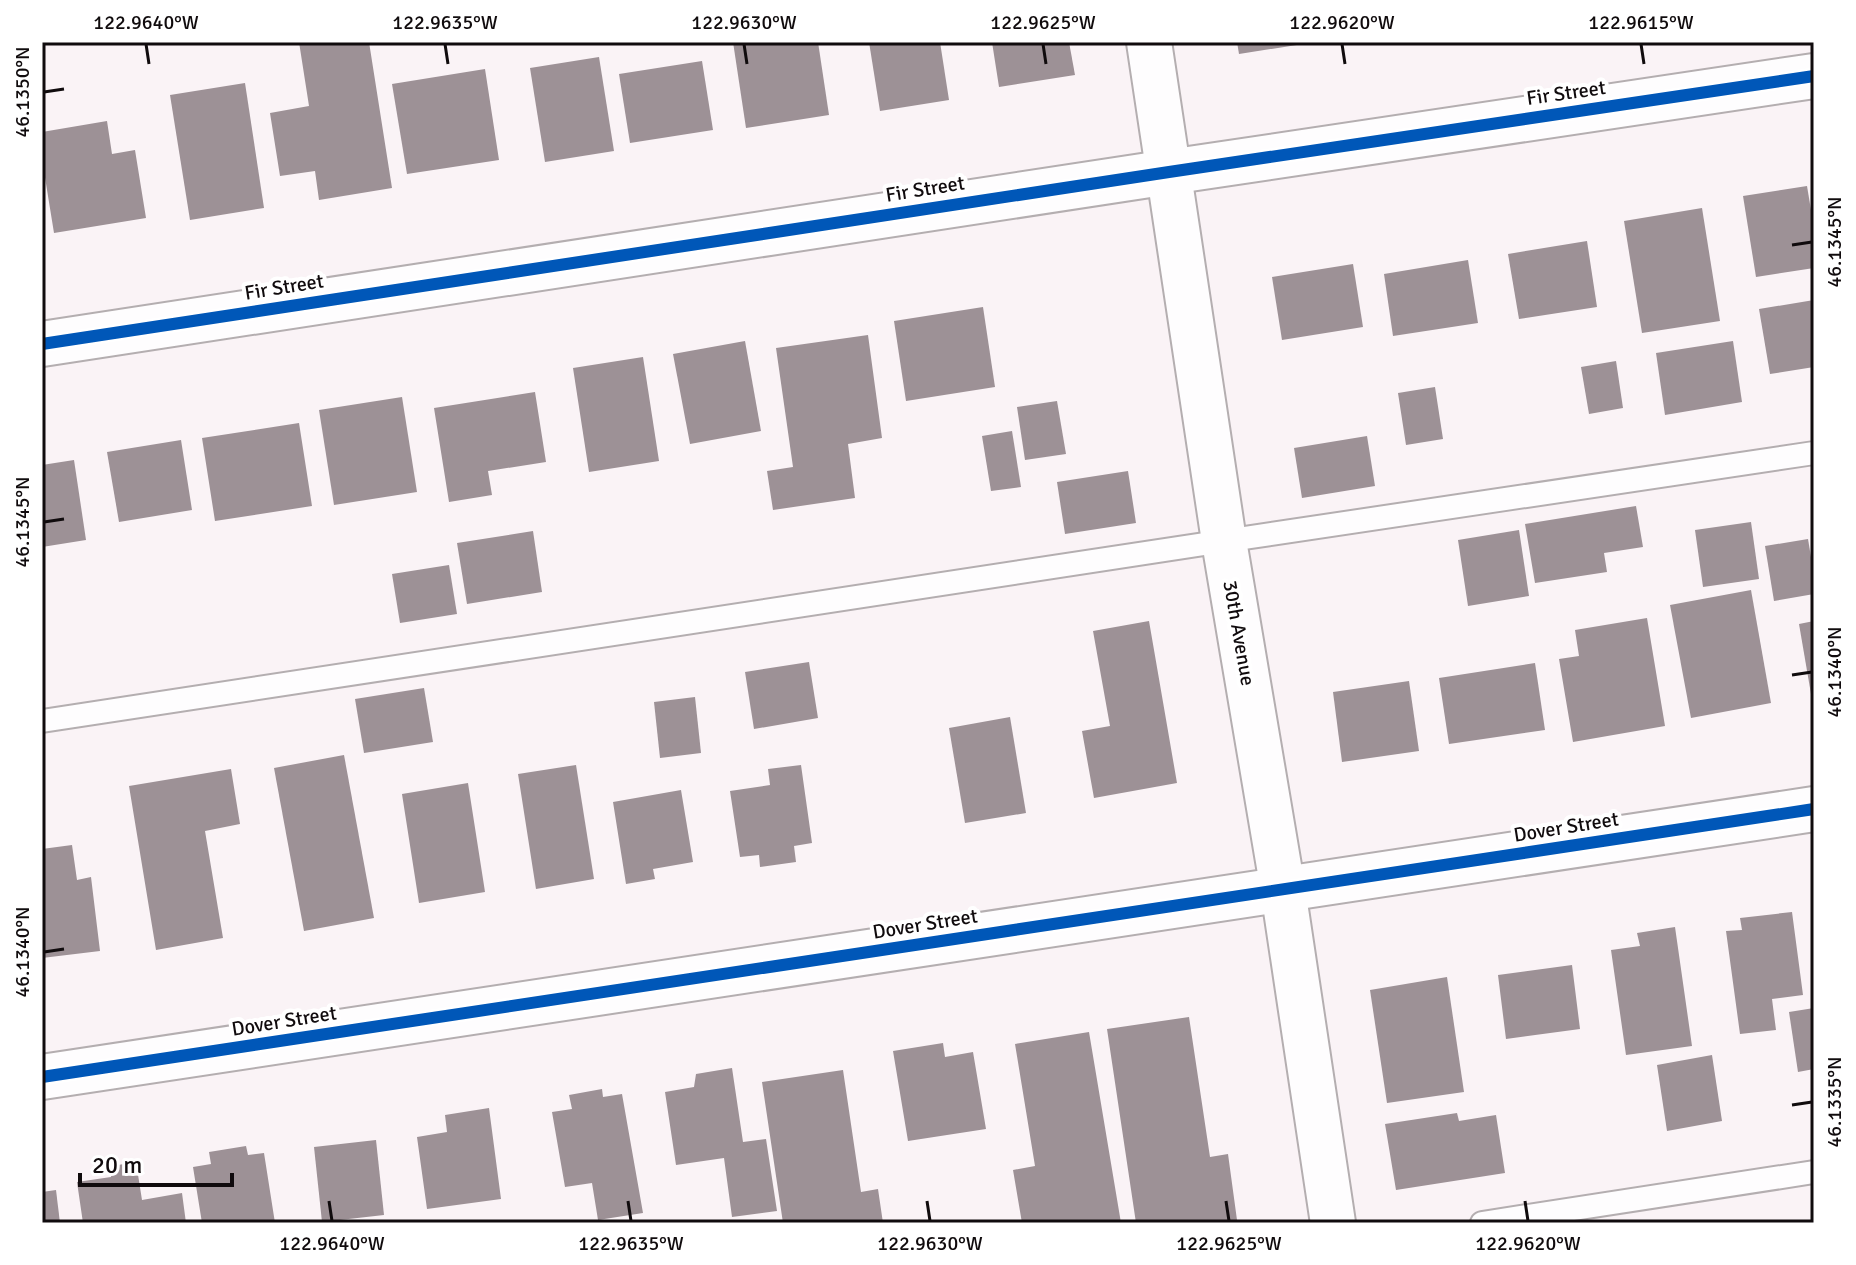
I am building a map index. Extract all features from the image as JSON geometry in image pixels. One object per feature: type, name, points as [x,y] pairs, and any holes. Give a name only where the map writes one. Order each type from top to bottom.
[{"type":"street","name":"30th Avenue","points":[[1149,42],[1224,541],[1283,890],[1333,1223]]},
{"type":"street","name":"Fir Street","points":[[42,344],[1814,76]]},
{"type":"street","name":"Dover Street","points":[[42,1077],[1814,809]]},
{"type":"lane","points":[[42,721],[1814,453]]},
{"type":"lane","points":[[1482,1223],[1814,1172]]},
{"type":"building","points":[[299,42],[369,42],[392,188],[319,200],[315,171],[280,176],[270,113],[309,106]]},
{"type":"building","points":[[733,42],[818,42],[829,115],[746,128]]},
{"type":"building","points":[[869,42],[940,42],[949,100],[880,111]]},
{"type":"building","points":[[992,42],[1069,42],[1075,75],[999,87]]},
{"type":"building","points":[[1237,42],[1303,42],[1303,44],[1239,54]]},
{"type":"building","points":[[599,57],[614,151],[545,162],[530,68]]},
{"type":"building","points":[[702,61],[713,130],[630,143],[619,74]]},
{"type":"building","points":[[485,69],[499,160],[407,174],[392,84]]},
{"type":"building","points":[[245,83],[264,208],[190,220],[170,95]]},
{"type":"building","points":[[107,121],[112,154],[135,150],[146,218],[54,233],[42,159],[42,132]]},
{"type":"building","points":[[1807,186],[1814,228],[1814,268],[1756,277],[1743,196]]},
{"type":"building","points":[[1702,208],[1720,321],[1642,333],[1624,221]]},
{"type":"building","points":[[1587,241],[1597,307],[1519,319],[1508,254]]},
{"type":"building","points":[[1468,260],[1478,323],[1393,336],[1384,274]]},
{"type":"building","points":[[1353,264],[1363,327],[1282,340],[1272,277]]},
{"type":"building","points":[[1814,300],[1814,367],[1770,374],[1759,309]]},
{"type":"building","points":[[983,307],[995,387],[906,401],[894,321]]},
{"type":"building","points":[[868,335],[882,438],[848,444],[855,498],[773,510],[767,471],[793,467],[776,348]]},
{"type":"building","points":[[745,341],[761,431],[690,444],[673,354]]},
{"type":"building","points":[[1733,341],[1742,402],[1665,415],[1656,353]]},
{"type":"building","points":[[643,357],[659,461],[589,472],[573,368]]},
{"type":"building","points":[[1616,361],[1623,408],[1589,414],[1581,367]]},
{"type":"building","points":[[1435,387],[1443,439],[1406,445],[1398,393]]},
{"type":"building","points":[[535,392],[546,462],[488,471],[492,495],[449,502],[434,408]]},
{"type":"building","points":[[402,397],[417,492],[334,505],[319,410]]},
{"type":"building","points":[[1057,401],[1066,454],[1025,460],[1017,407]]},
{"type":"building","points":[[299,423],[312,506],[215,521],[202,438]]},
{"type":"building","points":[[1012,431],[1021,487],[991,491],[982,436]]},
{"type":"building","points":[[1367,436],[1375,486],[1302,498],[1294,448]]},
{"type":"building","points":[[181,440],[192,510],[119,522],[107,452]]},
{"type":"building","points":[[74,460],[86,540],[42,547],[42,465]]},
{"type":"building","points":[[1128,471],[1136,523],[1065,534],[1057,482]]},
{"type":"building","points":[[1636,506],[1643,547],[1604,553],[1607,572],[1535,583],[1525,524]]},
{"type":"building","points":[[1751,522],[1759,579],[1703,587],[1695,530]]},
{"type":"building","points":[[1519,530],[1529,596],[1468,606],[1458,540]]},
{"type":"building","points":[[533,531],[542,592],[467,604],[457,543]]},
{"type":"building","points":[[1808,539],[1814,594],[1774,601],[1765,546]]},
{"type":"building","points":[[449,565],[457,614],[400,623],[392,574]]},
{"type":"building","points":[[1751,590],[1771,703],[1691,718],[1670,605]]},
{"type":"building","points":[[1647,618],[1665,726],[1573,742],[1559,659],[1579,656],[1575,630]]},
{"type":"building","points":[[1149,621],[1177,783],[1094,798],[1082,731],[1110,726],[1093,631]]},
{"type":"building","points":[[1814,621],[1814,693],[1811,694],[1799,624]]},
{"type":"building","points":[[809,662],[818,718],[754,729],[745,672]]},
{"type":"building","points":[[1535,663],[1545,730],[1449,744],[1439,678]]},
{"type":"building","points":[[1409,681],[1419,751],[1342,762],[1333,692]]},
{"type":"building","points":[[424,688],[433,742],[364,753],[355,699]]},
{"type":"building","points":[[695,697],[701,753],[660,758],[654,702]]},
{"type":"building","points":[[1010,717],[1026,813],[965,823],[949,728]]},
{"type":"building","points":[[344,755],[374,918],[304,931],[274,768]]},
{"type":"building","points":[[576,765],[594,879],[536,889],[518,774]]},
{"type":"building","points":[[801,765],[812,843],[794,846],[796,862],[760,867],[759,855],[740,857],[730,791],[770,785],[768,769]]},
{"type":"building","points":[[231,769],[240,824],[205,831],[223,938],[156,950],[129,786]]},
{"type":"building","points":[[468,783],[485,892],[419,903],[402,794]]},
{"type":"building","points":[[681,790],[693,862],[653,869],[655,879],[626,884],[613,802]]},
{"type":"building","points":[[72,845],[77,880],[91,877],[100,951],[42,958],[42,849]]},
{"type":"building","points":[[1792,912],[1803,995],[1772,999],[1776,1030],[1740,1034],[1726,931],[1742,930],[1740,918]]},
{"type":"building","points":[[1675,927],[1692,1046],[1626,1055],[1611,950],[1640,946],[1637,933]]},
{"type":"building","points":[[1572,965],[1580,1029],[1506,1039],[1498,975]]},
{"type":"building","points":[[1447,977],[1464,1092],[1387,1103],[1370,990]]},
{"type":"building","points":[[1814,1008],[1814,1069],[1798,1072],[1789,1012]]},
{"type":"building","points":[[1189,1017],[1210,1157],[1228,1154],[1237,1220],[1136,1223],[1107,1029]]},
{"type":"building","points":[[1089,1032],[1121,1223],[1022,1223],[1013,1170],[1035,1166],[1015,1044]]},
{"type":"building","points":[[943,1043],[945,1057],[973,1052],[986,1129],[908,1141],[893,1051]]},
{"type":"building","points":[[1712,1055],[1722,1121],[1667,1131],[1657,1065]]},
{"type":"building","points":[[732,1068],[743,1142],[766,1139],[777,1211],[732,1217],[724,1158],[676,1165],[665,1092],[694,1087],[696,1074]]},
{"type":"building","points":[[843,1070],[861,1192],[878,1189],[883,1223],[783,1223],[762,1082]]},
{"type":"building","points":[[602,1089],[603,1097],[622,1094],[643,1213],[598,1220],[592,1183],[565,1187],[552,1112],[572,1109],[569,1095]]},
{"type":"building","points":[[489,1108],[501,1199],[427,1209],[417,1137],[447,1132],[445,1115]]},
{"type":"building","points":[[1457,1113],[1459,1121],[1496,1115],[1505,1173],[1396,1190],[1385,1124]]},
{"type":"building","points":[[376,1140],[384,1215],[322,1222],[314,1147]]},
{"type":"building","points":[[246,1146],[248,1155],[264,1153],[275,1223],[202,1223],[193,1167],[211,1164],[209,1152]]},
{"type":"building","points":[[136,1162],[142,1200],[182,1193],[186,1223],[83,1223],[77,1182],[111,1177],[112,1166]]},
{"type":"building","points":[[56,1190],[60,1223],[42,1223],[42,1192]]},
{"type":"cycle path","points":[[42,344],[1814,76]]},
{"type":"cycle path","points":[[42,1077],[1814,809]]}]
